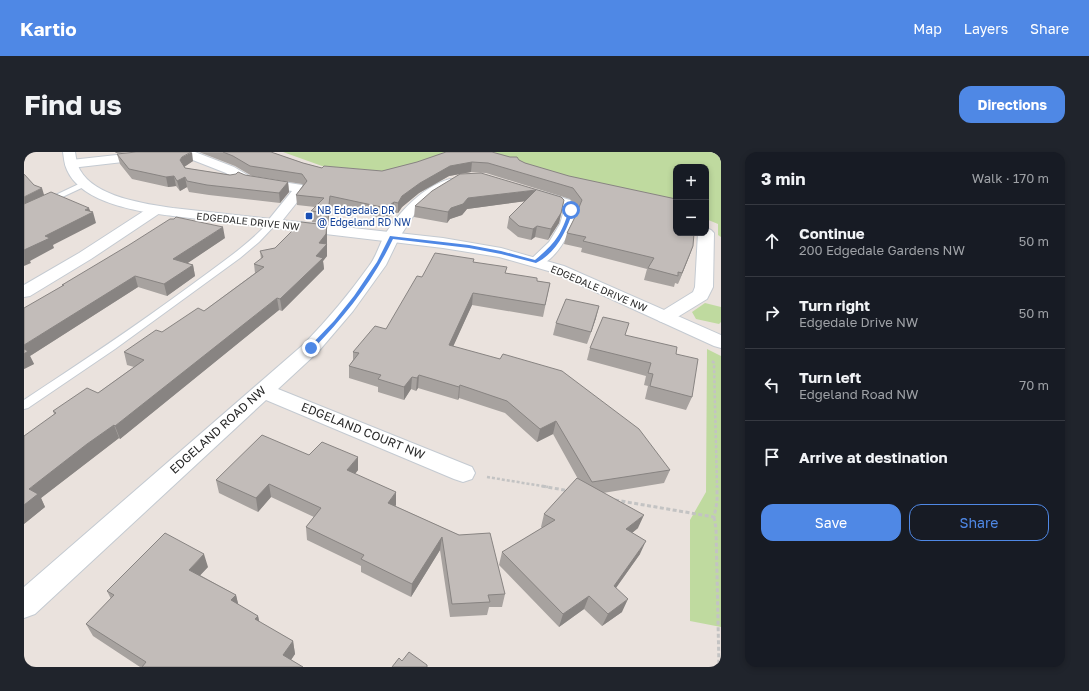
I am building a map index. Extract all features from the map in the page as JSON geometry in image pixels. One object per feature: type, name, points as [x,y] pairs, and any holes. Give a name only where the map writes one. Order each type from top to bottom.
[{"type":"street","points":[[184,152],[230,170],[247,180]]},
{"type":"street","points":[[70,158],[164,153]]},
{"type":"street","name":"EDGEDALE DRIVE NW","points":[[70,158],[75,173],[86,184],[118,200],[155,210],[392,237],[469,247],[501,253],[558,269],[721,342]]},
{"type":"street","points":[[195,167],[207,161]]},
{"type":"street","points":[[216,178],[247,180],[291,186],[298,189],[299,191],[273,223]]},
{"type":"street","name":"EDGELAND ROAD NW","points":[[24,605],[262,390],[311,348],[336,322],[356,297],[379,262],[408,211],[425,197],[455,180],[462,179]]},
{"type":"street","points":[[525,191],[565,202],[571,210],[567,224],[556,245],[536,262]]},
{"type":"street","points":[[24,292],[84,256],[155,210]]},
{"type":"street","points":[[665,317],[701,295],[713,259],[711,237]]},
{"type":"street","name":"EDGELAND COURT NW","points":[[262,390],[463,472]]},
{"type":"lane","points":[[24,213],[86,184]]},
{"type":"lane","points":[[24,405],[188,292],[254,243],[273,223]]},
{"type":"path","points":[[717,357],[712,361],[714,363],[717,502],[714,517],[716,528],[719,667]]},
{"type":"path","points":[[463,472],[574,492]]},
{"type":"path","points":[[613,500],[714,517]]},
{"type":"green space","points":[[283,152],[456,152],[395,172],[322,166]]},
{"type":"green space","points":[[484,152],[721,152],[721,237],[718,235],[718,224],[709,220],[709,164],[673,164],[673,207]]},
{"type":"green space","points":[[705,303],[721,307],[721,322],[719,324],[696,319],[692,312]]},
{"type":"green space","points":[[707,349],[721,356],[721,627],[690,621],[690,520],[706,492]]},
{"type":"building","points":[[136,152],[191,152],[182,157],[180,160],[185,168],[230,175],[238,172],[245,175],[288,182],[279,193],[207,185],[187,181],[185,177],[177,181],[174,176],[166,177],[129,169],[117,154]]},
{"type":"building","points":[[223,152],[271,152],[322,168],[324,166],[382,171],[417,162],[446,152],[492,152],[510,157],[517,157],[525,163],[569,176],[673,198],[673,236],[694,236],[693,246],[682,273],[678,272],[678,276],[648,268],[654,258],[583,241],[586,237],[567,233],[582,200],[573,188],[488,163],[472,162],[450,166],[420,183],[402,196],[398,203],[394,202],[386,208],[330,196],[328,213],[311,211],[324,198],[296,195],[307,181],[302,174],[250,166]]},
{"type":"building","points":[[481,173],[561,197],[564,200],[561,213],[551,229],[537,226],[533,229],[519,226],[509,217],[536,190],[468,198],[463,204],[451,208],[448,212],[415,206],[432,191],[460,174]]},
{"type":"building","points":[[24,174],[34,185],[42,188],[24,197]]},
{"type":"building","points":[[51,192],[89,208],[85,210],[93,212],[45,236],[50,238],[24,250],[24,204]]},
{"type":"building","points":[[176,217],[223,227],[173,259],[193,265],[164,284],[135,276],[24,345],[24,308],[170,219],[174,219]]},
{"type":"building","points":[[301,222],[327,225],[326,234],[319,243],[327,244],[316,256],[323,258],[280,299],[277,298],[115,426],[114,425],[87,444],[29,489],[38,494],[24,505],[24,436],[56,413],[53,411],[87,388],[98,393],[144,360],[124,352],[156,330],[162,332],[198,308],[204,311],[264,267],[254,264],[263,257],[260,251],[275,248]]},
{"type":"building","points":[[435,253],[474,259],[473,262],[507,267],[505,273],[537,278],[537,281],[550,283],[545,305],[473,293],[449,345],[500,359],[503,354],[562,371],[639,429],[670,470],[592,482],[556,421],[540,429],[507,401],[460,385],[459,387],[419,375],[417,378],[412,377],[404,387],[378,379],[381,375],[349,366],[359,353],[353,352],[375,326],[386,329],[417,276],[422,277]]},
{"type":"building","points":[[566,299],[599,306],[591,332],[556,323]]},
{"type":"building","points":[[603,317],[629,323],[625,335],[677,347],[676,354],[698,359],[692,397],[650,386],[653,374],[648,373],[651,363],[590,348]]},
{"type":"building","points":[[262,435],[309,455],[322,442],[358,457],[347,470],[396,492],[388,503],[459,535],[490,533],[505,594],[488,595],[490,602],[452,604],[442,537],[412,584],[361,559],[364,555],[306,527],[321,508],[269,484],[256,498],[216,480]]},
{"type":"building","points":[[577,478],[644,515],[626,529],[646,541],[614,586],[628,599],[608,614],[589,596],[563,614],[502,552],[555,520],[544,514]]},
{"type":"building","points":[[165,533],[204,554],[189,570],[236,595],[231,600],[258,616],[255,619],[293,641],[283,655],[303,667],[142,667],[146,662],[86,624],[114,595],[107,591]]},
{"type":"building","points":[[409,652],[427,665],[427,667],[392,667],[399,658],[402,661]]},
{"type":"place","name":"NB Edgedale DR @ Edgeland RD NW","points":[[309,216]]},
{"type":"route","points":[[311,348],[336,322],[356,297],[379,262],[392,237],[469,247],[536,262],[556,245],[567,224],[571,210]]}]
